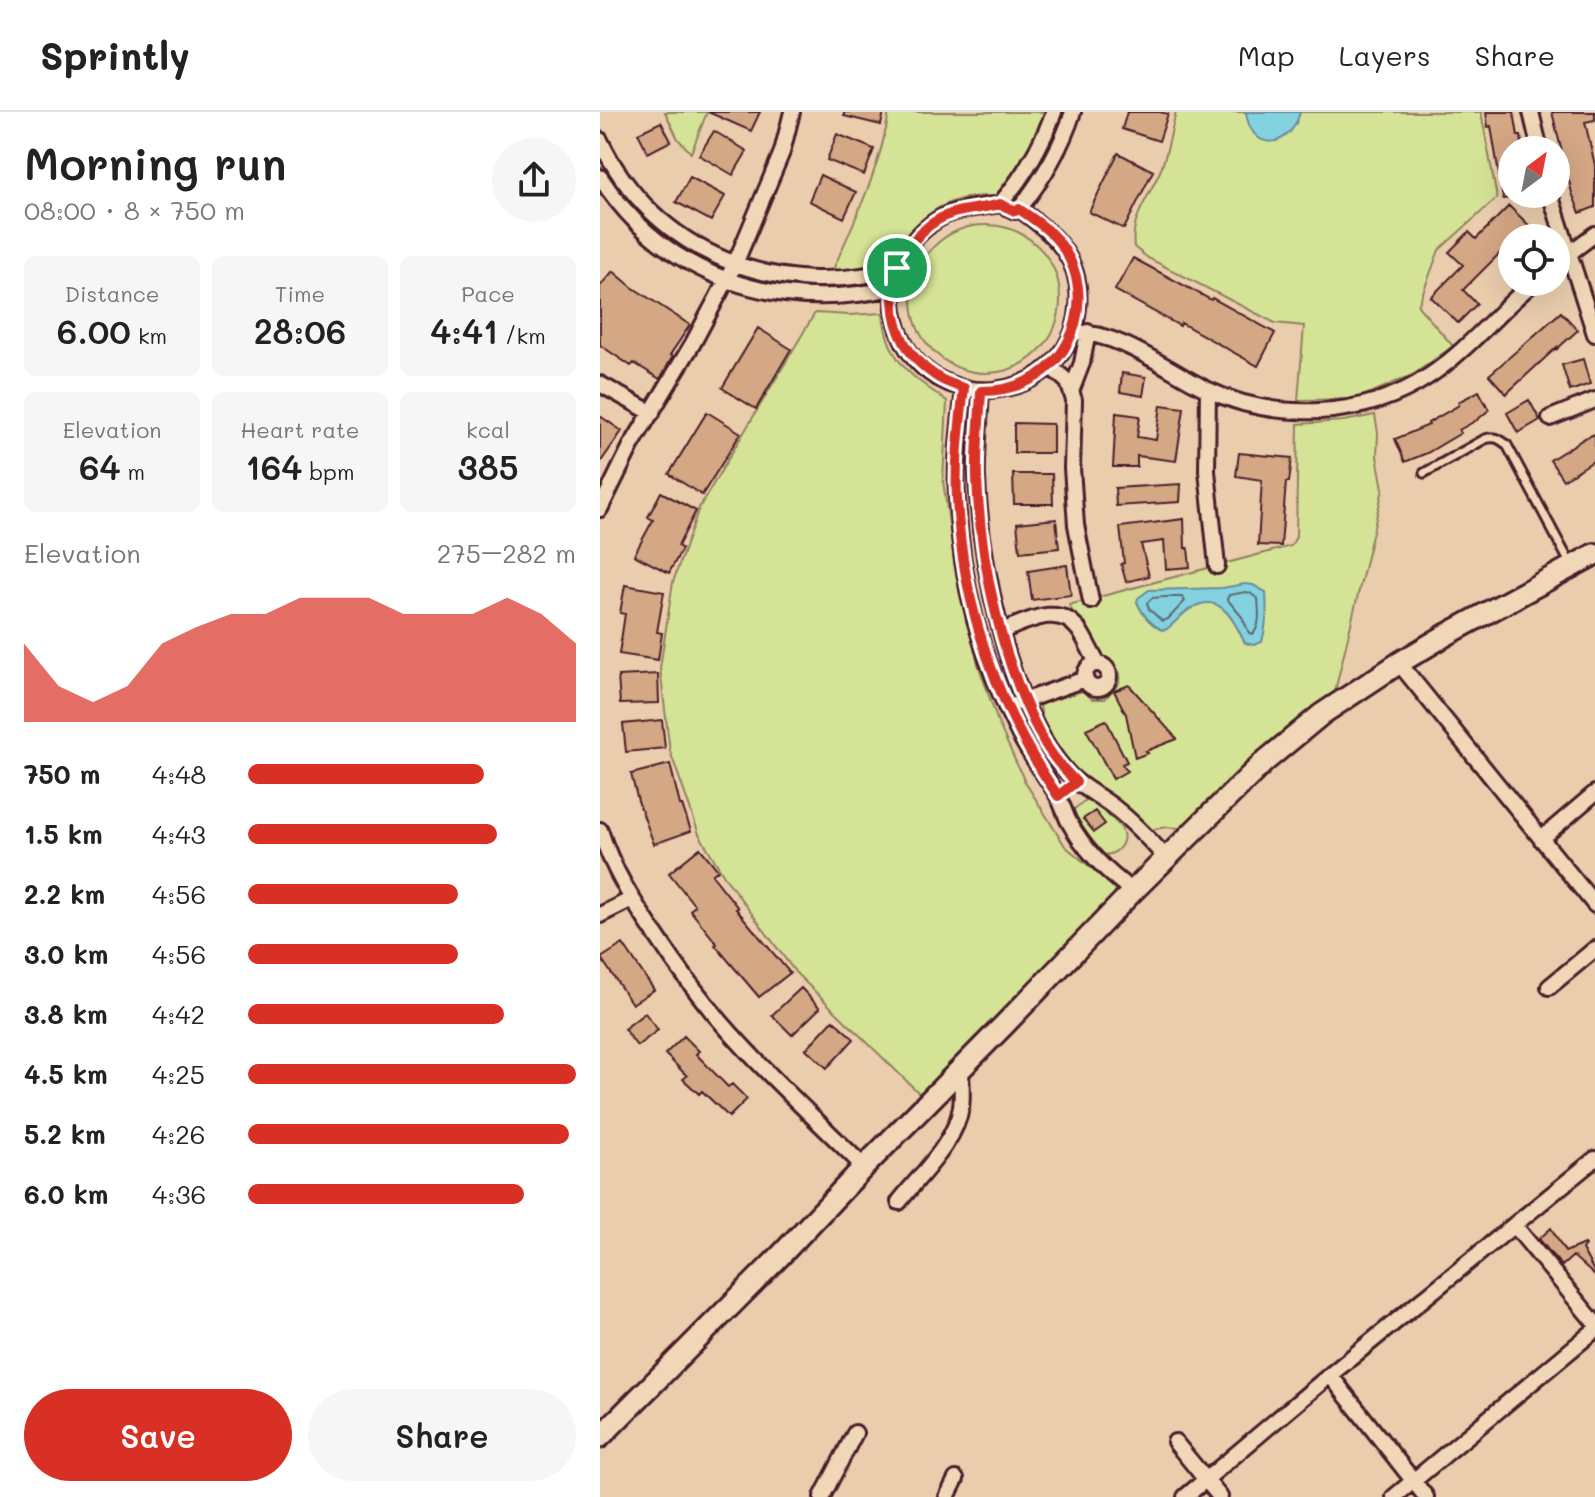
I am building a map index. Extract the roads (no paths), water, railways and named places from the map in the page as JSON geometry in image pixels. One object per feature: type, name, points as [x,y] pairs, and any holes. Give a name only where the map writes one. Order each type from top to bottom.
[{"type":"street","points":[[600,509],[631,446],[728,280],[782,152],[792,112]]},
{"type":"street","points":[[1000,204],[1027,169],[1054,112]]},
{"type":"street","points":[[1019,209],[1048,230],[1072,264],[1079,305],[1073,332],[1067,344],[1041,374],[1006,389],[981,391],[964,388],[935,376],[914,357],[900,333],[892,288],[897,268],[911,244],[933,223],[960,210],[1000,204],[1015,211],[1019,209],[1046,172],[1073,112]]},
{"type":"street","points":[[1531,112],[1537,136]]},
{"type":"street","points":[[600,140],[630,188],[662,221],[697,246],[735,264],[776,276],[819,280],[861,277],[897,268]]},
{"type":"street","points":[[600,177],[619,203],[651,235],[687,261],[728,280],[774,293],[821,298],[892,288]]},
{"type":"street","points":[[1570,251],[1595,234]]},
{"type":"street","points":[[1570,258],[1595,334]]},
{"type":"street","points":[[1073,332],[1088,332],[1123,345],[1208,390],[1258,406],[1318,411],[1351,408],[1407,389],[1431,375],[1519,296]]},
{"type":"street","points":[[1072,389],[1082,363],[1088,332]]},
{"type":"street","points":[[1050,366],[1064,377],[1072,389],[1074,400],[1072,468],[1076,525],[1091,601]]},
{"type":"street","points":[[600,384],[652,413]]},
{"type":"street","points":[[964,388],[957,483],[961,551],[971,604],[986,657],[1006,707],[1080,840],[1104,868],[1133,891]]},
{"type":"street","points":[[1208,390],[1207,471],[1217,566]]},
{"type":"street","points":[[981,391],[977,475],[981,529],[989,579],[1024,701],[1043,741],[1076,782],[1125,816],[1167,859]]},
{"type":"street","points":[[1550,418],[1595,400]]},
{"type":"street","points":[[600,1437],[1133,891],[1264,762],[1322,714],[1399,663],[1569,562],[1595,554]]},
{"type":"street","points":[[1002,631],[1039,617],[1061,616],[1078,628],[1098,664],[1108,670],[1108,680],[1101,687],[1091,687],[1085,679],[1006,707]]},
{"type":"street","points":[[1399,663],[1595,905]]},
{"type":"street","points":[[1058,796],[1076,782]]},
{"type":"street","points":[[1541,839],[1595,793]]},
{"type":"street","points":[[600,830],[632,899],[676,964],[720,1020],[864,1167]]},
{"type":"street","points":[[600,915],[632,899]]},
{"type":"street","points":[[1549,987],[1595,949]]},
{"type":"street","points":[[899,1202],[954,1129],[961,1110],[961,1069]]},
{"type":"street","points":[[1185,1497],[1595,1159]]},
{"type":"street","points":[[1514,1225],[1595,1323]]},
{"type":"street","points":[[1394,1497],[1595,1330]]},
{"type":"street","points":[[1330,1375],[1426,1497]]},
{"type":"street","points":[[822,1497],[855,1433]]},
{"type":"street","points":[[1175,1442],[1220,1497]]},
{"type":"street","points":[[947,1497],[956,1479]]},
{"type":"lane","points":[[1424,473],[1485,439],[1500,439],[1507,445],[1569,562]]},
{"type":"water","points":[[1246,112],[1300,112],[1288,134],[1272,142],[1255,135]]},
{"type":"water","points":[[1245,584],[1266,592],[1264,635],[1262,642],[1254,645],[1245,643],[1230,616],[1216,605],[1198,605],[1162,630],[1147,618],[1137,602],[1149,590],[1222,588]]}]
